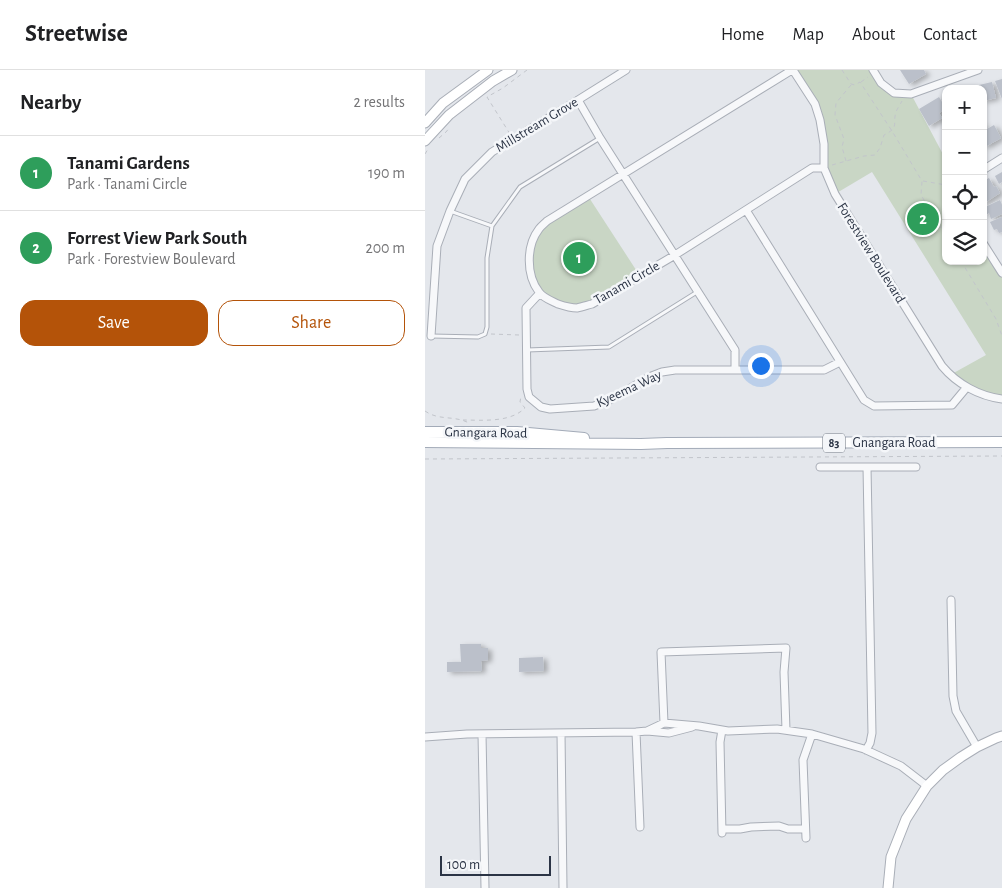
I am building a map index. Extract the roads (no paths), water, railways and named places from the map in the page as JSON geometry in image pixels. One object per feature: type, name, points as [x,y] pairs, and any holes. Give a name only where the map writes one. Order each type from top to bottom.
[{"type":"main road","name":"Gnangara Road","points":[[425,432],[517,432],[667,443]]},
{"type":"main road","name":"Gnangara Road","points":[[425,442],[603,444],[1002,442]]},
{"type":"street","points":[[425,122],[443,103],[488,70]]},
{"type":"street","points":[[425,141],[449,115],[493,81],[512,70]]},
{"type":"street","name":"Millstream Grove","points":[[431,336],[437,246],[450,211],[465,179],[492,152],[626,70]]},
{"type":"street","points":[[526,350],[526,308],[539,294],[533,282],[529,265],[532,244],[539,229],[547,221],[792,70]]},
{"type":"street","name":"Forestview Boulevard","points":[[792,70],[815,104],[820,120],[824,168],[835,194],[942,366],[950,375],[967,387],[1002,399]]},
{"type":"street","points":[[874,71],[881,83],[894,92],[911,94],[978,70]]},
{"type":"street","points":[[578,100],[600,138],[735,350],[735,370]]},
{"type":"street","points":[[987,167],[1002,158]]},
{"type":"street","name":"Tanami Circle","points":[[539,294],[565,306],[578,308],[592,304],[675,255],[812,168],[824,168]]},
{"type":"street","points":[[746,210],[864,400],[874,406],[952,405],[967,387]]},
{"type":"street","points":[[987,249],[1002,273]]},
{"type":"street","name":"Kyeema Way","points":[[526,350],[529,397],[541,407],[550,409],[594,406],[612,399],[649,377],[662,372],[675,370],[823,370],[840,362]]},
{"type":"street","points":[[820,467],[916,467]]},
{"type":"street","points":[[866,750],[870,743],[871,732],[867,467]]},
{"type":"street","points":[[951,600],[954,704],[956,711],[977,747]]},
{"type":"street","points":[[664,723],[661,652],[786,648],[784,672],[786,730]]},
{"type":"street","points":[[647,731],[664,723],[728,731],[777,729],[812,734],[866,750],[901,766],[927,786]]},
{"type":"street","points":[[425,737],[459,734],[669,732],[699,726]]},
{"type":"street","points":[[721,730],[722,831],[779,826],[788,829],[805,829]]},
{"type":"street","points":[[636,732],[640,827]]},
{"type":"street","points":[[425,733],[441,736]]},
{"type":"street","points":[[561,733],[563,888]]},
{"type":"street","points":[[482,734],[485,888]]},
{"type":"street","points":[[806,838],[803,760],[812,734]]},
{"type":"street","points":[[888,888],[891,857],[906,819],[927,786],[943,770],[977,747],[1002,736]]},
{"type":"lane","points":[[431,336],[478,336],[485,334],[487,327],[487,258],[492,226],[520,187],[600,138]]},
{"type":"lane","points":[[450,211],[492,226]]},
{"type":"lane","points":[[526,350],[609,347],[698,291]]},
{"type":"place","name":"Forrest View Park South","points":[[923,219]]},
{"type":"place","name":"Tanami Gardens","points":[[579,258]]}]
